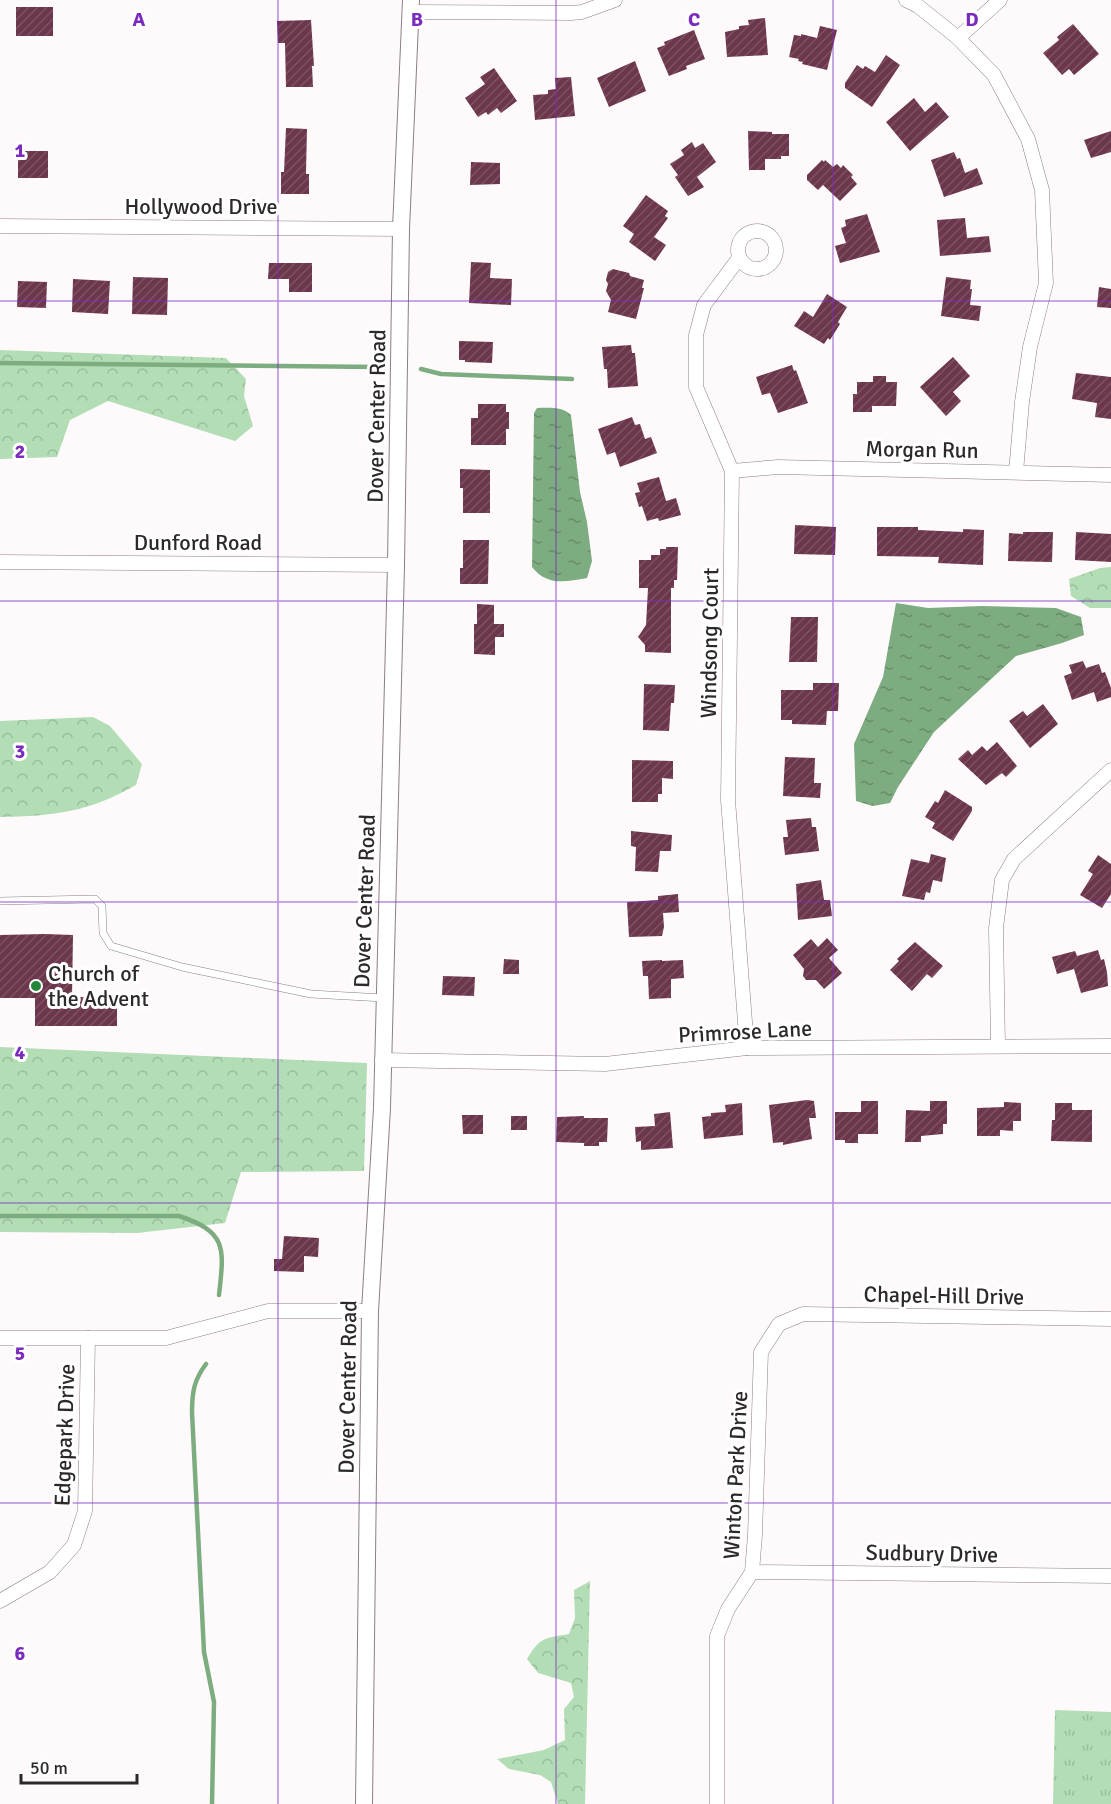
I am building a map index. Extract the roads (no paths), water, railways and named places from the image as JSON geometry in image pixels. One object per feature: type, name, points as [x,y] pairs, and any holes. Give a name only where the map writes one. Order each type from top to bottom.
[{"type":"street","points":[[411,6],[571,13],[592,9],[615,0]]},
{"type":"street","points":[[906,0],[918,6],[958,38],[994,75],[1028,139],[1042,190],[1046,283],[1030,347],[1023,391],[1016,472]]},
{"type":"street","points":[[958,38],[1000,0]]},
{"type":"street","name":"Dover Center Road","points":[[364,1804],[370,1311],[382,1108],[396,564],[401,229],[411,6]]},
{"type":"street","name":"Hollywood Drive","points":[[0,226],[401,229]]},
{"type":"street","name":"Windsong Court","points":[[740,258],[704,305],[696,335],[696,387],[732,471],[728,800],[747,1048]]},
{"type":"street","name":"Morgan Run","points":[[732,471],[778,467],[1111,475]]},
{"type":"street","name":"Dunford Road","points":[[0,562],[396,564]]},
{"type":"street","points":[[998,1045],[996,928],[1002,880],[1014,859],[1111,770]]},
{"type":"street","name":"Primrose Lane","points":[[382,1060],[605,1064],[747,1048],[1111,1046]]},
{"type":"street","points":[[0,1338],[166,1338],[268,1311],[370,1311]]},
{"type":"street","name":"Chapel-Hill Drive","points":[[779,1324],[803,1314],[1111,1319]]},
{"type":"street","name":"Winton Park Drive","points":[[717,1804],[717,1636],[728,1609],[752,1572],[761,1352],[779,1324]]},
{"type":"street","name":"Edgepark Drive","points":[[0,1601],[50,1572],[74,1545],[85,1511],[88,1338]]},
{"type":"street","name":"Sudbury Drive","points":[[752,1572],[1111,1576]]},
{"type":"lane","points":[[0,901],[95,899],[102,906],[103,933],[111,946],[182,967],[311,994],[384,998]]},
{"type":"water","points":[[537,408],[559,409],[571,415],[580,492],[592,561],[587,578],[550,580],[532,567],[534,413]]},
{"type":"water","points":[[896,603],[928,608],[982,606],[1056,608],[1081,617],[1084,635],[1016,656],[934,732],[890,803],[873,806],[856,801],[854,744],[883,677]]},
{"type":"waterway","points":[[0,363],[378,367]]},
{"type":"waterway","points":[[421,369],[441,374],[572,379]]},
{"type":"waterway","points":[[0,1216],[179,1216],[195,1222],[215,1236],[219,1244],[222,1266],[219,1295]]},
{"type":"waterway","points":[[206,1364],[195,1386],[192,1412],[204,1652],[214,1702],[212,1804]]},
{"type":"place","name":"Church of the Advent","points":[[36,986]]}]
